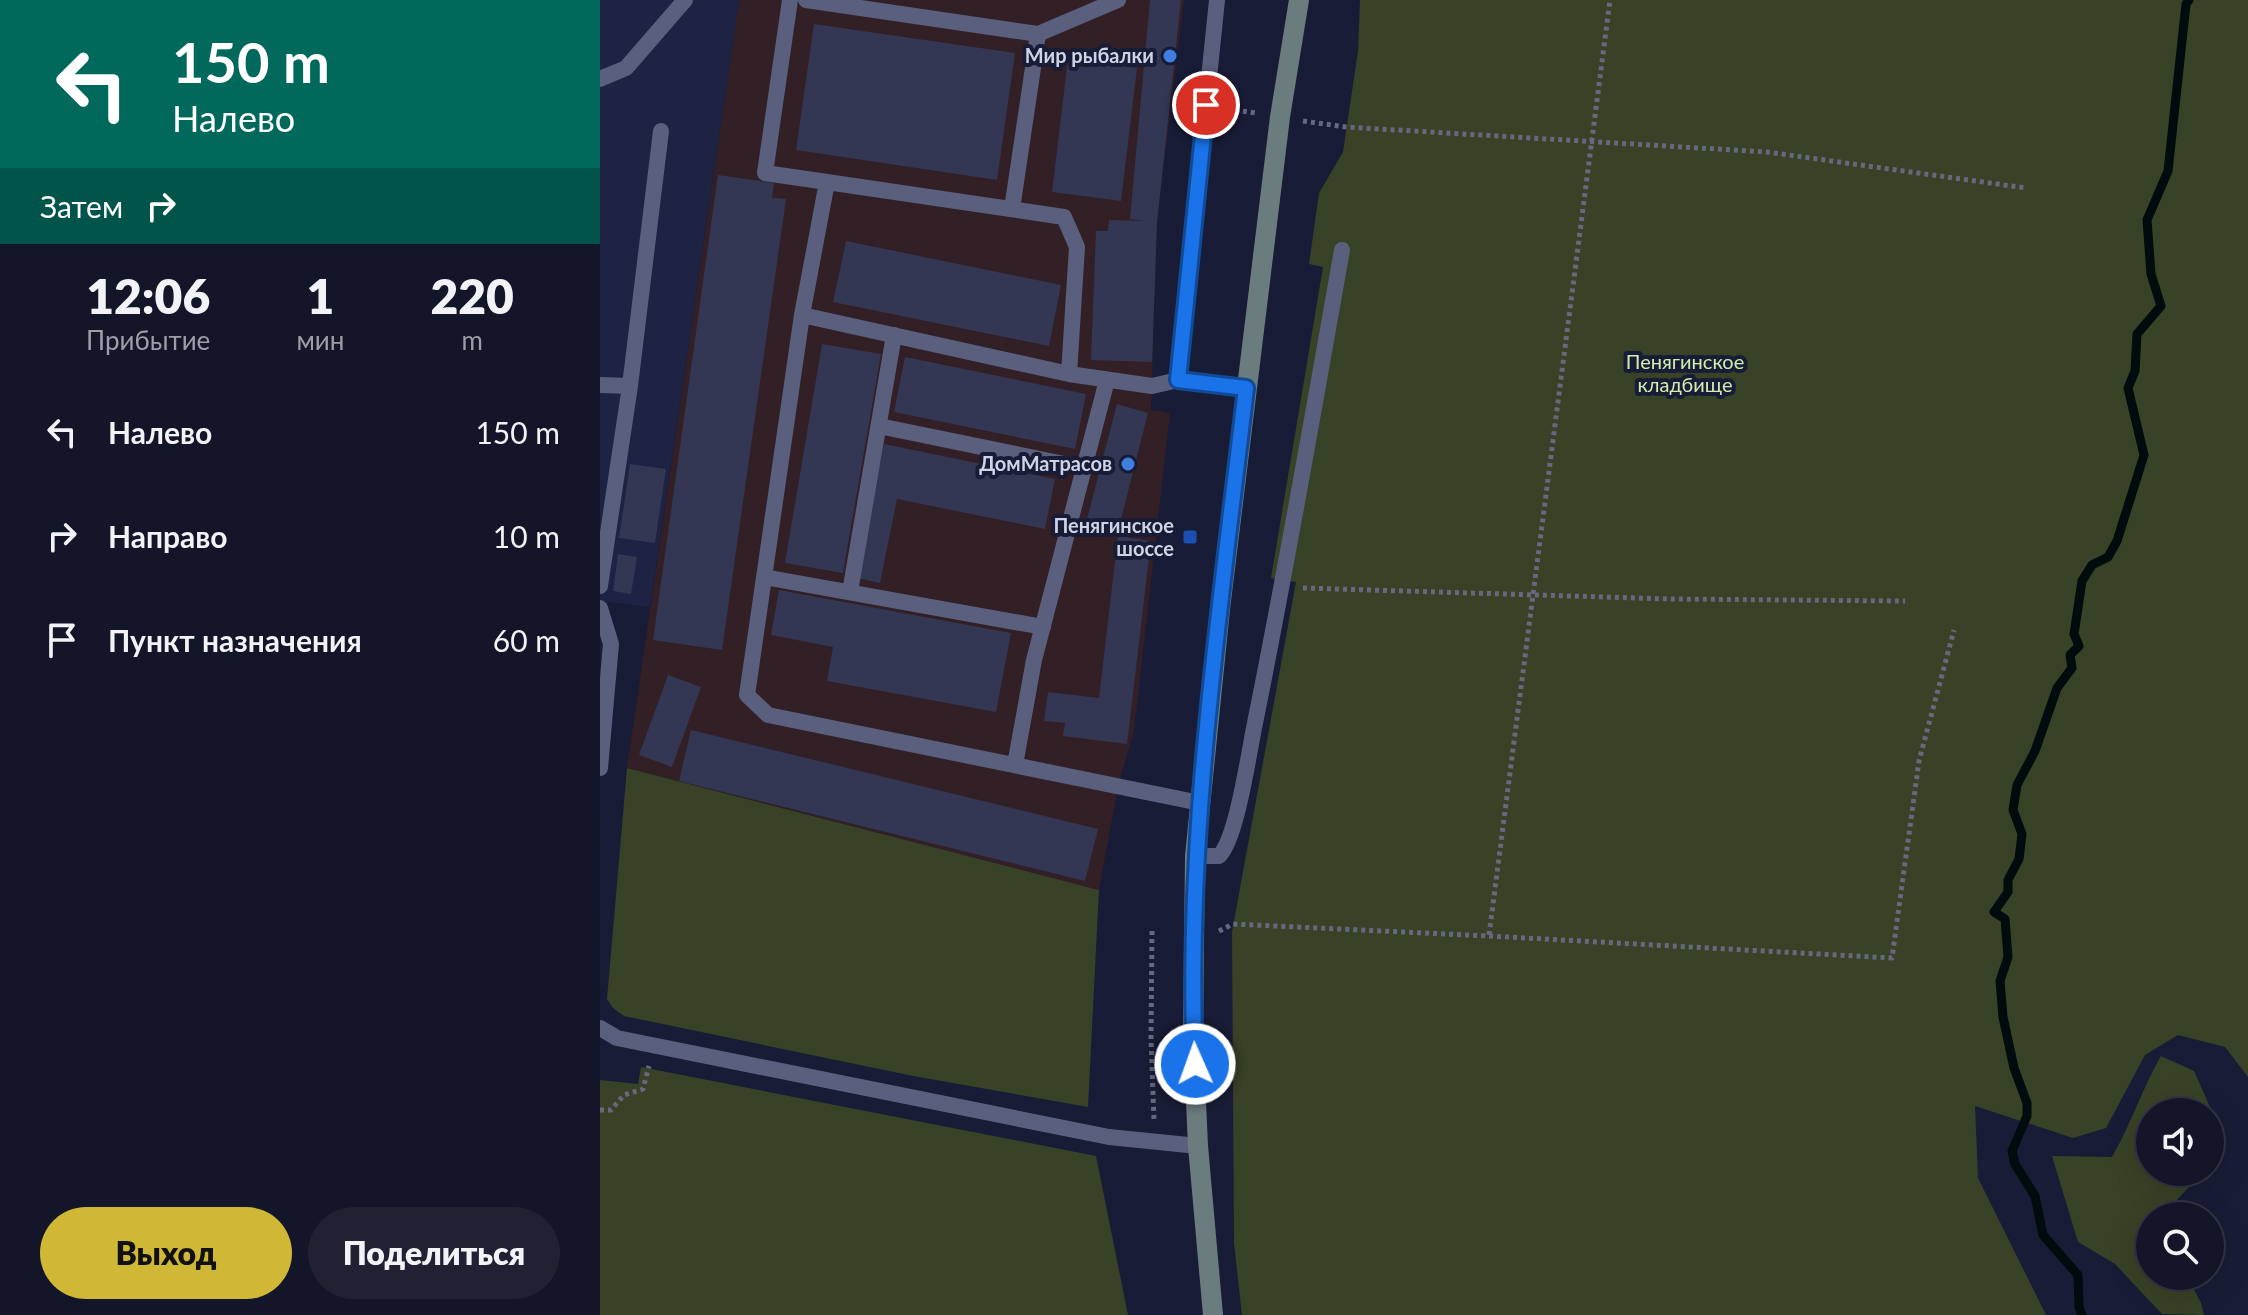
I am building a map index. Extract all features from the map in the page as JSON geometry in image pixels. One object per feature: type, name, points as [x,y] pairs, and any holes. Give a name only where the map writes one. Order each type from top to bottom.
[{"type":"main road","points":[[1213,1315],[1198,1146],[1193,1036],[1195,856],[1246,388],[1280,117],[1299,0]]},
{"type":"lane","points":[[600,79],[626,68],[685,0]]},
{"type":"lane","points":[[790,0],[765,173],[1064,217],[1077,247],[1069,374]]},
{"type":"lane","points":[[806,0],[1038,34],[1118,0]]},
{"type":"lane","points":[[1178,380],[1217,0]]},
{"type":"lane","points":[[1012,209],[1038,34]]},
{"type":"lane","points":[[600,586],[630,386],[661,131]]},
{"type":"lane","points":[[827,182],[802,315],[747,695],[768,715],[1200,803]]},
{"type":"lane","points":[[1195,856],[1219,856],[1227,849],[1239,801],[1282,588],[1342,250]]},
{"type":"lane","points":[[802,315],[1069,374],[1152,386],[1178,380],[1246,388]]},
{"type":"lane","points":[[850,592],[894,335]]},
{"type":"lane","points":[[1015,765],[1043,627],[1107,380]]},
{"type":"lane","points":[[600,385],[630,386]]},
{"type":"lane","points":[[879,426],[1084,468]]},
{"type":"lane","points":[[764,577],[1043,627]]},
{"type":"lane","points":[[600,608],[611,644],[600,768]]},
{"type":"lane","points":[[600,1028],[617,1038],[1109,1137],[1198,1146]]},
{"type":"path","points":[[1489,936],[1610,0]]},
{"type":"path","points":[[1206,105],[1263,114]]},
{"type":"path","points":[[1314,122],[1346,127],[1767,152],[2026,188]]},
{"type":"path","points":[[1282,588],[1905,601]]},
{"type":"path","points":[[1218,931],[1233,924],[1892,958],[1919,761],[1954,630]]},
{"type":"path","points":[[600,1110],[611,1110],[624,1095],[643,1089],[653,1045]]},
{"type":"shaded area","points":[[600,0],[739,0],[650,607],[600,601]]},
{"type":"shaded area","points":[[739,0],[1184,0],[1157,220],[1151,410],[1170,413],[1134,731],[1118,786],[1099,890],[627,768]]},
{"type":"green space","name":"Пенягинское кладбище","points":[[1360,0],[2248,0],[2248,1077],[2225,1047],[2178,1035],[2145,1055],[2106,1128],[2073,1138],[1975,1106],[1978,1178],[2046,1315],[1242,1315],[1234,1243],[1232,932],[1296,582],[1271,578],[1323,267],[1309,264],[1319,193],[1343,152],[1358,51]]},
{"type":"green space","points":[[627,768],[1099,890],[1088,1107],[913,1076],[624,1016],[613,1008],[607,999]]},
{"type":"green space","points":[[2161,1056],[2194,1071],[2206,1098],[2140,1098]]},
{"type":"green space","points":[[641,1067],[1096,1156],[1128,1315],[600,1315],[600,1080],[638,1084]]},
{"type":"green space","points":[[2136,1108],[2136,1186],[2189,1186],[2175,1202],[2136,1202],[2136,1286],[2115,1264],[2078,1242],[2052,1156],[2112,1157]]},
{"type":"green space","points":[[2139,1290],[2194,1290],[2204,1315],[2162,1314]]},
{"type":"building","points":[[1150,0],[1181,0],[1157,222],[1152,362],[1091,360],[1096,231],[1108,231],[1109,220],[1145,221],[1130,219]]},
{"type":"building","points":[[814,24],[1015,53],[997,180],[796,150]]},
{"type":"building","points":[[1068,59],[1137,68],[1121,201],[1052,192]]},
{"type":"building","points":[[718,175],[774,183],[772,198],[786,199],[722,650],[653,640]]},
{"type":"building","points":[[846,241],[1061,285],[1049,346],[833,302]]},
{"type":"building","points":[[822,344],[881,354],[843,573],[785,563]]},
{"type":"building","points":[[905,357],[1086,394],[1075,449],[894,412]]},
{"type":"building","points":[[1117,404],[1148,413],[1118,531],[1086,523]]},
{"type":"building","points":[[884,444],[1055,479],[1045,529],[897,499],[880,583],[857,578]]},
{"type":"building","points":[[630,464],[666,469],[655,543],[619,538]]},
{"type":"building","points":[[1118,536],[1151,541],[1127,744],[1063,736],[1065,723],[1044,721],[1048,692],[1099,698]]},
{"type":"building","points":[[618,554],[637,557],[631,594],[613,591]]},
{"type":"building","points":[[779,590],[1011,633],[996,712],[827,681],[833,647],[771,635]]},
{"type":"building","points":[[668,675],[701,687],[672,767],[639,755]]},
{"type":"building","points":[[691,730],[1098,829],[1085,881],[679,781]]},
{"type":"waterway","points":[[2082,1315],[2078,1275],[2043,1235],[2035,1196],[2015,1164],[2012,1151],[2027,1116],[2027,1103],[2014,1068],[2003,1017],[2000,981],[2008,957],[2005,919],[1994,912],[2008,892],[2008,880],[2019,859],[2022,834],[2013,810],[2017,785],[2035,751],[2057,688],[2072,668],[2070,655],[2079,646],[2074,634],[2082,581],[2092,565],[2108,557],[2117,541],[2144,455],[2128,388],[2135,371],[2137,334],[2161,306],[2151,274],[2147,220],[2168,171],[2186,4],[2189,0]]},
{"type":"place","name":"Мир рыбалки","points":[[1170,56]]},
{"type":"place","name":"ДомМатрасов","points":[[1128,464]]},
{"type":"place","name":"Пенягинское шоссе","points":[[1190,537]]},
{"type":"route","points":[[1195,1064],[1195,856],[1246,388],[1178,380],[1206,105]]}]
